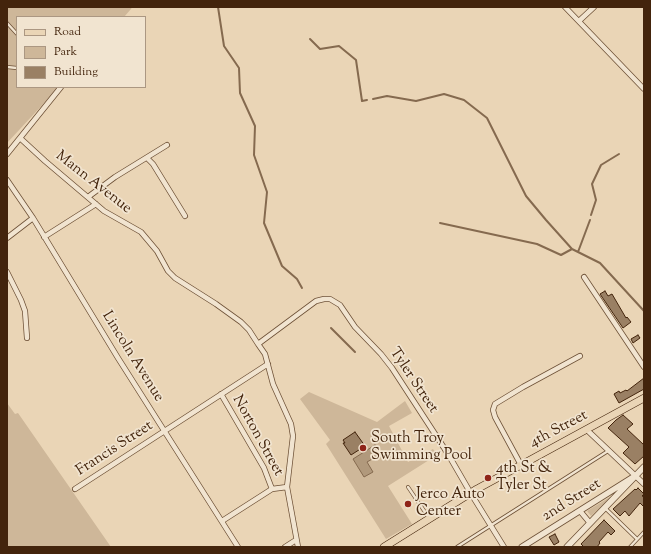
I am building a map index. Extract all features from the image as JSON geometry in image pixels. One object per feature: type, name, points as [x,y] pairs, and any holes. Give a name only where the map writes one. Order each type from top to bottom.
[{"type":"main road","name":"4th Street","points":[[384,547],[470,492],[644,398]]},
{"type":"street","points":[[565,7],[643,87]]},
{"type":"street","points":[[579,22],[594,7]]},
{"type":"street","points":[[7,154],[60,88]]},
{"type":"street","name":"Mann Avenue","points":[[20,138],[104,211],[141,232],[157,251],[168,271],[175,278],[216,304],[241,322],[249,330],[264,354],[273,384],[291,424],[293,436],[287,487],[298,547]]},
{"type":"street","points":[[88,197],[115,177],[167,145]]},
{"type":"street","points":[[147,158],[153,164],[185,216]]},
{"type":"street","name":"Lincoln Avenue","points":[[7,180],[33,218],[118,358],[238,547]]},
{"type":"street","points":[[44,237],[96,204]]},
{"type":"street","points":[[7,238],[33,218]]},
{"type":"street","points":[[7,272],[12,279],[23,305],[27,338]]},
{"type":"street","points":[[584,276],[644,367]]},
{"type":"street","name":"Tyler Street","points":[[258,344],[316,301],[324,299],[340,305],[355,327],[385,358],[448,454],[504,547]]},
{"type":"street","points":[[521,465],[495,418],[493,410],[495,404],[580,356]]},
{"type":"street","name":"Francis Street","points":[[75,489],[268,364]]},
{"type":"street","name":"Norton Street","points":[[221,394],[264,468],[272,489]]},
{"type":"street","points":[[587,430],[644,484]]},
{"type":"street","points":[[567,547],[644,467]]},
{"type":"street","name":"2nd Street","points":[[522,547],[635,476]]},
{"type":"street","points":[[222,521],[272,489],[287,487]]},
{"type":"street","points":[[580,511],[590,523]]},
{"type":"street","points":[[285,547],[296,540]]},
{"type":"lane","points":[[7,23],[16,33]]},
{"type":"lane","points":[[457,547],[609,451]]},
{"type":"lane","points":[[408,487],[429,518]]},
{"type":"lane","points":[[605,508],[637,539]]},
{"type":"lane","points":[[630,547],[644,532]]},
{"type":"green space","points":[[7,7],[132,7],[125,16],[16,16],[16,88],[58,88],[7,143]]},
{"type":"green space","name":"South Troy Swimming Pool","points":[[309,392],[377,422],[405,401],[412,413],[389,426],[408,462],[433,449],[437,455],[388,486],[412,524],[386,539],[326,444],[330,440],[300,399]]},
{"type":"green space","points":[[7,403],[15,414],[18,413],[111,547],[7,547]]},
{"type":"green space","points":[[610,497],[611,498],[591,516],[587,511]]},
{"type":"shaded area","name":"South Troy Swimming Pool","points":[[375,445],[381,454],[367,462],[373,472],[364,477],[353,459]]},
{"type":"building","points":[[605,291],[608,296],[612,294],[626,318],[627,317],[631,322],[623,328],[600,294]]},
{"type":"building","points":[[638,335],[640,338],[633,343],[631,339]]},
{"type":"building","points":[[644,378],[644,389],[619,403],[614,394],[619,391],[620,393],[626,390],[627,391]]},
{"type":"building","points":[[623,415],[633,424],[627,429],[644,445],[644,456],[635,464],[623,453],[629,447],[608,428]]},
{"type":"building","points":[[355,432],[365,446],[351,455],[343,443],[345,443],[343,440]]},
{"type":"building","points":[[638,488],[644,494],[642,496],[644,497],[644,507],[640,503],[629,516],[625,511],[620,516],[613,509]]},
{"type":"building","points":[[604,520],[615,531],[611,535],[608,532],[599,542],[600,543],[597,547],[584,547],[581,544]]},
{"type":"building","points":[[555,534],[559,542],[554,545],[549,537]]},
{"type":"waterway","points":[[218,7],[224,46],[239,68],[240,93],[255,126],[254,155],[267,192],[264,223],[282,266],[297,279],[302,288]]},
{"type":"waterway","points":[[310,39],[320,49],[339,46],[356,60],[362,101],[367,100]]},
{"type":"waterway","points":[[373,99],[387,96],[416,101],[444,94],[464,100],[487,118],[526,196],[546,220],[572,249],[600,263],[644,311]]},
{"type":"waterway","points":[[591,215],[596,200],[592,184],[601,165],[619,154]]},
{"type":"waterway","points":[[578,252],[590,220]]},
{"type":"waterway","points":[[440,223],[537,244],[561,255],[572,249]]},
{"type":"waterway","points":[[331,328],[355,352]]},
{"type":"place","name":"South Troy Swimming Pool","points":[[363,448]]},
{"type":"place","name":"4th St & Tyler St","points":[[488,478]]},
{"type":"place","name":"Jerco Auto Center","points":[[408,504]]}]
